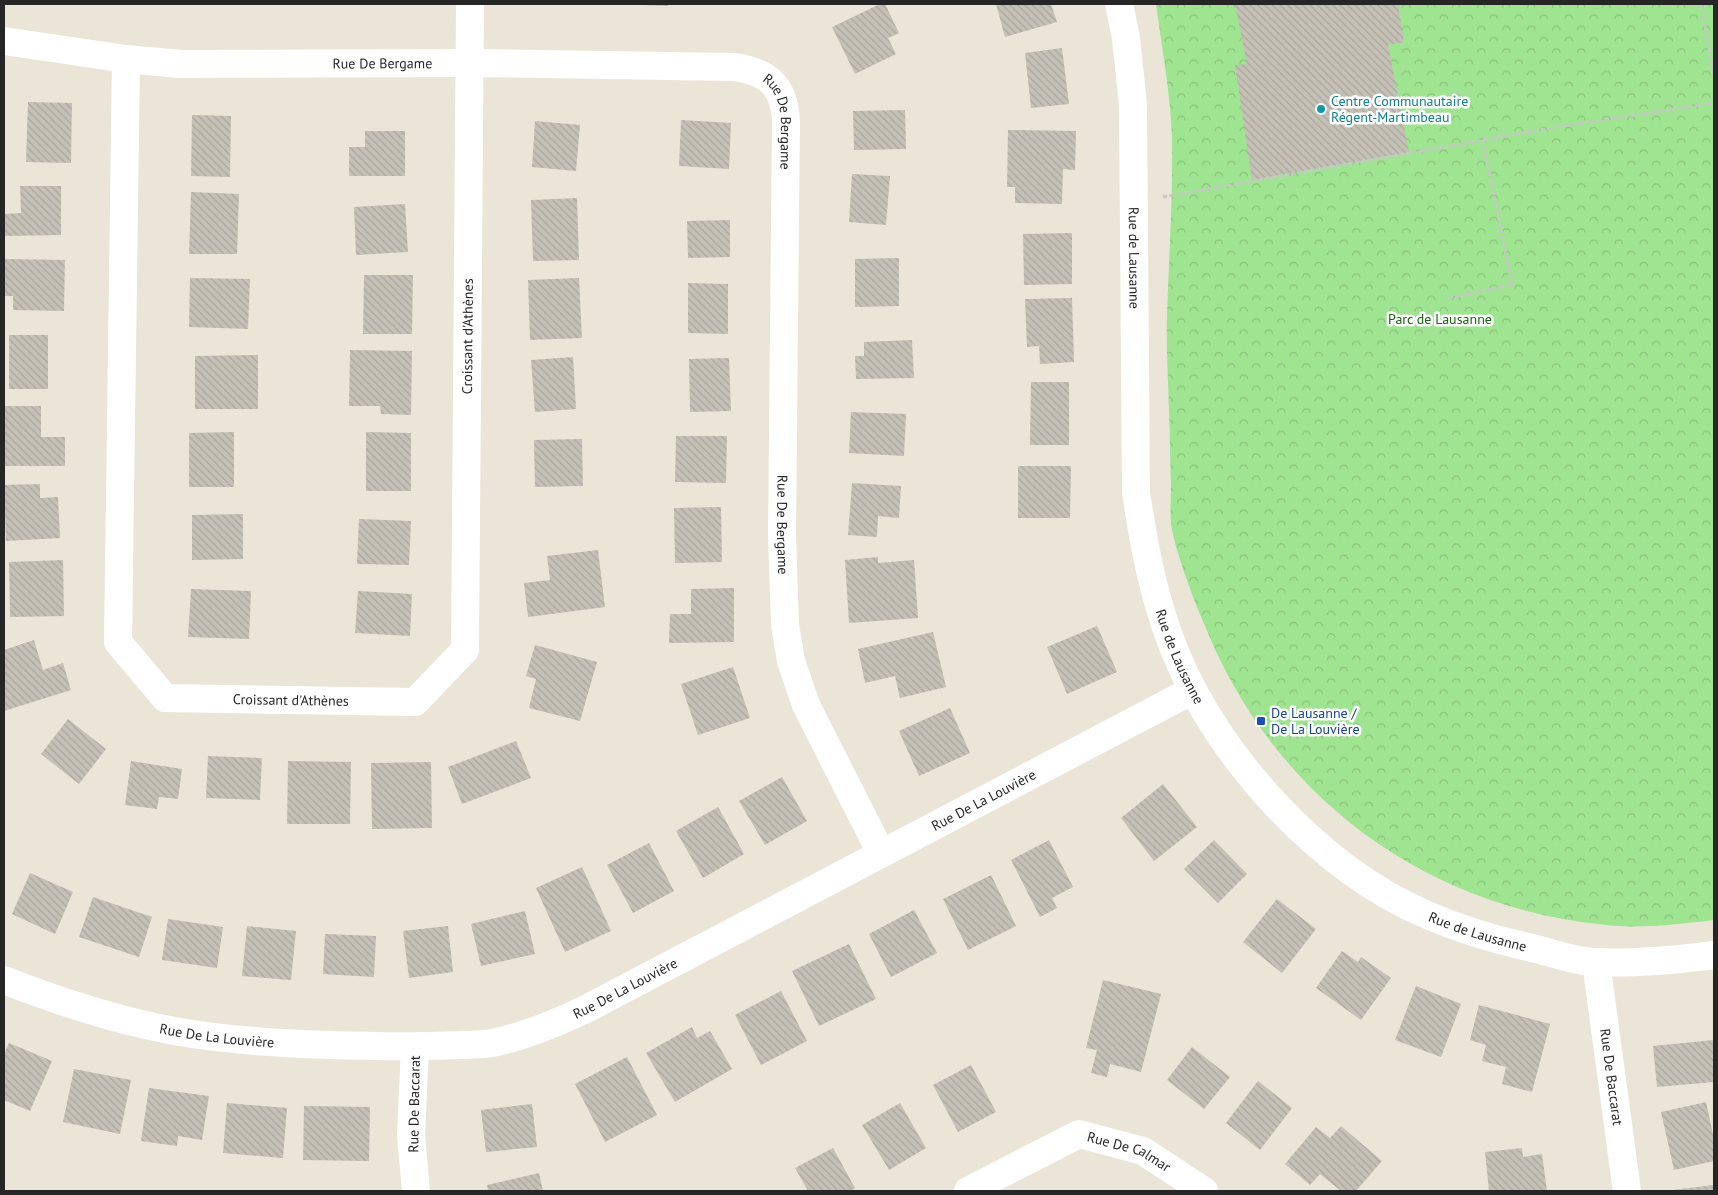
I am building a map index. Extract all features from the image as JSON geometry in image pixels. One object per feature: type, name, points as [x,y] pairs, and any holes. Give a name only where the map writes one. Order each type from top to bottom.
[{"type":"street","name":"Croissant d'Athènes","points":[[126,59],[118,642],[165,698],[415,702],[465,650],[470,4]]},
{"type":"street","name":"Rue de Lausanne","points":[[1119,4],[1126,38],[1133,106],[1136,492],[1144,546],[1157,600],[1176,654],[1193,690],[1215,728],[1246,772],[1312,841],[1375,887],[1424,914],[1514,944],[1596,962],[1681,959],[1714,955]]},
{"type":"street","name":"Rue De Bergame","points":[[4,41],[126,59],[180,64],[471,63],[735,66],[752,70],[766,77],[777,88],[785,103],[786,120],[782,535],[785,625],[791,661],[806,706],[881,853]]},
{"type":"street","name":"Rue De La Louvière","points":[[4,980],[85,1010],[192,1034],[297,1045],[415,1047],[494,1043],[521,1037],[554,1024],[1193,690]]},
{"type":"street","name":"Rue De Baccarat","points":[[1596,962],[1627,1191]]},
{"type":"street","name":"Rue De Baccarat","points":[[415,1047],[411,1136],[416,1191]]},
{"type":"street","name":"Rue De Calmar","points":[[968,1191],[1079,1134],[1143,1150],[1204,1191]]},
{"type":"path","points":[[1701,4],[1714,76]]},
{"type":"path","points":[[1134,202],[1575,124],[1714,103]]},
{"type":"path","points":[[1449,298],[1512,285],[1483,141]]},
{"type":"green space","name":"Parc de Lausanne","points":[[1156,4],[1714,4],[1714,920],[1660,926],[1620,926],[1539,914],[1476,895],[1417,868],[1363,833],[1314,791],[1271,742],[1235,687],[1195,602],[1173,536],[1171,524],[1167,326],[1172,136],[1168,86]]},
{"type":"building","points":[[668,4],[668,6],[640,5]]},
{"type":"building","points":[[880,4],[885,4],[899,33],[888,38],[896,54],[855,74],[832,27]]},
{"type":"building","points":[[996,4],[1051,4],[1057,22],[1005,37]]},
{"type":"building","name":"Centre Communautaire Régent-Martimbeau","points":[[1235,4],[1398,4],[1404,42],[1388,45],[1409,152],[1252,180],[1235,65],[1247,64]]},
{"type":"building","points":[[1062,48],[1069,104],[1031,108],[1025,53]]},
{"type":"building","points":[[28,102],[72,103],[71,163],[26,162]]},
{"type":"building","points":[[905,110],[906,149],[854,150],[853,111]]},
{"type":"building","points":[[192,115],[231,116],[230,177],[191,176]]},
{"type":"building","points":[[681,120],[731,123],[729,169],[679,166]]},
{"type":"building","points":[[535,121],[580,125],[576,171],[532,167]]},
{"type":"building","points":[[1008,130],[1076,131],[1075,170],[1063,169],[1062,204],[1015,203],[1015,187],[1007,187]]},
{"type":"building","points":[[365,131],[405,131],[405,176],[349,176],[349,147],[365,147]]},
{"type":"building","points":[[852,174],[890,176],[886,225],[849,222]]},
{"type":"building","points":[[20,186],[61,186],[61,235],[5,236],[4,214],[21,213]]},
{"type":"building","points":[[191,192],[239,194],[237,254],[189,254]]},
{"type":"building","points":[[577,198],[579,260],[533,261],[531,200]]},
{"type":"building","points":[[405,204],[408,252],[356,255],[354,207]]},
{"type":"building","points":[[730,220],[730,257],[688,258],[687,221]]},
{"type":"building","points":[[1072,233],[1072,284],[1024,285],[1023,234]]},
{"type":"building","points":[[899,258],[899,306],[855,307],[855,259]]},
{"type":"building","points":[[4,259],[65,260],[64,311],[13,310],[13,296],[4,296]]},
{"type":"building","points":[[364,275],[413,275],[412,334],[363,334]]},
{"type":"building","points":[[190,278],[250,279],[248,329],[189,327]]},
{"type":"building","points":[[579,278],[582,338],[530,340],[528,280]]},
{"type":"building","points":[[688,283],[728,284],[728,334],[688,333]]},
{"type":"building","points":[[1072,298],[1074,362],[1040,364],[1039,346],[1027,347],[1025,299]]},
{"type":"building","points":[[9,335],[48,335],[48,389],[9,389]]},
{"type":"building","points":[[912,340],[914,378],[856,379],[855,356],[864,356],[864,342]]},
{"type":"building","points":[[350,350],[412,351],[411,415],[381,414],[380,406],[349,406]]},
{"type":"building","points":[[258,355],[258,409],[195,409],[195,356]]},
{"type":"building","points":[[573,357],[576,409],[535,412],[531,360]]},
{"type":"building","points":[[729,358],[731,411],[690,412],[689,359]]},
{"type":"building","points":[[1031,382],[1069,382],[1069,445],[1030,445]]},
{"type":"building","points":[[4,406],[41,406],[41,437],[65,437],[65,466],[4,466]]},
{"type":"building","points":[[851,412],[906,414],[904,456],[849,453]]},
{"type":"building","points":[[234,432],[234,487],[189,487],[189,433]]},
{"type":"building","points":[[366,432],[411,433],[411,491],[366,491]]},
{"type":"building","points":[[676,436],[727,436],[726,483],[675,482]]},
{"type":"building","points":[[582,439],[583,486],[535,487],[534,440]]},
{"type":"building","points":[[1018,466],[1071,466],[1070,518],[1018,518]]},
{"type":"building","points":[[852,483],[901,486],[899,518],[878,516],[877,537],[848,535]]},
{"type":"building","points":[[40,484],[40,498],[58,497],[60,538],[6,541],[4,485]]},
{"type":"building","points":[[721,507],[722,562],[675,563],[674,508]]},
{"type":"building","points":[[243,514],[243,559],[192,560],[192,515]]},
{"type":"building","points":[[359,519],[411,521],[409,565],[357,564]]},
{"type":"building","points":[[598,550],[605,607],[528,617],[524,583],[550,580],[547,556]]},
{"type":"building","points":[[878,557],[878,563],[914,560],[918,618],[849,623],[845,560]]},
{"type":"building","points":[[63,560],[64,616],[10,617],[9,562]]},
{"type":"building","points":[[734,588],[734,642],[669,643],[670,614],[691,614],[691,589]]},
{"type":"building","points":[[191,589],[251,591],[249,639],[188,637]]},
{"type":"building","points":[[358,591],[412,594],[410,636],[355,633]]},
{"type":"building","points":[[1097,626],[1117,672],[1067,694],[1047,647]]},
{"type":"building","points":[[933,632],[946,687],[900,698],[895,676],[865,683],[858,649]]},
{"type":"building","points":[[34,640],[43,670],[63,663],[71,690],[4,711],[4,650]]},
{"type":"building","points":[[535,645],[597,662],[580,721],[529,708],[536,679],[526,676]]},
{"type":"building","points":[[733,667],[750,718],[698,735],[681,684]]},
{"type":"building","points":[[950,708],[970,753],[919,776],[899,731]]},
{"type":"building","points":[[68,719],[106,749],[79,784],[41,754]]},
{"type":"building","points":[[516,741],[531,778],[462,804],[448,767]]},
{"type":"building","points":[[208,756],[262,758],[260,800],[206,798]]},
{"type":"building","points":[[131,761],[182,769],[178,799],[159,797],[157,809],[125,805]]},
{"type":"building","points":[[288,761],[351,762],[350,824],[287,824]]},
{"type":"building","points":[[431,762],[432,828],[372,829],[371,763]]},
{"type":"building","points":[[782,777],[807,821],[765,845],[739,801]]},
{"type":"building","points":[[1163,784],[1197,827],[1154,861],[1121,818]]},
{"type":"building","points":[[718,807],[744,854],[703,878],[676,831]]},
{"type":"building","points":[[1049,840],[1073,887],[1052,898],[1057,908],[1040,917],[1011,860]]},
{"type":"building","points":[[1214,840],[1247,874],[1218,903],[1184,869]]},
{"type":"building","points":[[649,843],[674,891],[633,913],[607,865]]},
{"type":"building","points":[[582,867],[611,931],[565,952],[536,888]]},
{"type":"building","points":[[30,873],[73,892],[55,934],[12,914]]},
{"type":"building","points":[[991,875],[1016,926],[968,950],[943,899]]},
{"type":"building","points":[[93,897],[152,917],[139,957],[79,937]]},
{"type":"building","points":[[1277,899],[1316,929],[1282,973],[1243,942]]},
{"type":"building","points":[[914,910],[937,953],[891,977],[869,934]]},
{"type":"building","points":[[525,911],[535,954],[481,966],[471,924]]},
{"type":"building","points":[[168,919],[223,927],[217,968],[162,960]]},
{"type":"building","points":[[247,926],[296,931],[291,980],[242,976]]},
{"type":"building","points":[[448,926],[453,972],[409,978],[403,931]]},
{"type":"building","points":[[325,934],[376,936],[374,977],[323,974]]},
{"type":"building","points":[[849,944],[876,999],[819,1026],[792,971]]},
{"type":"building","points":[[1342,951],[1358,962],[1361,957],[1391,978],[1361,1020],[1316,988]]},
{"type":"building","points":[[1103,980],[1161,994],[1141,1072],[1110,1064],[1107,1077],[1091,1073],[1097,1050],[1086,1048]]},
{"type":"building","points":[[1416,986],[1461,1004],[1441,1057],[1395,1040]]},
{"type":"building","points":[[781,991],[807,1041],[761,1065],[735,1015]]},
{"type":"building","points":[[1479,1005],[1550,1024],[1532,1092],[1502,1084],[1506,1067],[1482,1061],[1486,1045],[1470,1040]]},
{"type":"building","points":[[692,1027],[697,1038],[710,1031],[732,1069],[675,1102],[646,1053]]},
{"type":"building","points":[[1714,1040],[1714,1082],[1657,1087],[1653,1046]]},
{"type":"building","points":[[9,1043],[52,1061],[30,1111],[4,1100],[4,1054]]},
{"type":"building","points":[[1192,1047],[1230,1077],[1204,1109],[1167,1080]]},
{"type":"building","points":[[627,1057],[657,1115],[605,1142],[575,1084]]},
{"type":"building","points":[[971,1065],[996,1112],[958,1132],[933,1085]]},
{"type":"building","points":[[74,1069],[131,1080],[120,1134],[63,1122]]},
{"type":"building","points":[[1258,1081],[1292,1108],[1260,1150],[1226,1123]]},
{"type":"building","points":[[149,1088],[209,1096],[202,1140],[178,1136],[177,1146],[141,1141]]},
{"type":"building","points":[[1706,1102],[1714,1139],[1714,1161],[1674,1170],[1661,1112]]},
{"type":"building","points":[[227,1103],[287,1108],[283,1158],[223,1153]]},
{"type":"building","points":[[900,1103],[926,1148],[889,1170],[862,1125]]},
{"type":"building","points":[[532,1104],[537,1147],[486,1152],[481,1110]]},
{"type":"building","points":[[304,1106],[370,1107],[369,1161],[303,1160]]},
{"type":"building","points":[[1341,1126],[1382,1161],[1356,1191],[1341,1191],[1320,1174],[1310,1185],[1285,1164],[1316,1127],[1330,1138]]},
{"type":"building","points":[[833,1148],[855,1188],[850,1191],[808,1191],[795,1168]]},
{"type":"building","points":[[1522,1148],[1523,1157],[1542,1154],[1547,1191],[1489,1191],[1485,1152]]},
{"type":"building","points":[[539,1173],[543,1191],[488,1191],[487,1185]]},
{"type":"building","points":[[1714,1185],[1714,1191],[1673,1191],[1673,1190]]},
{"type":"place","name":"Centre Communautaire Régent-Martimbeau","points":[[1321,109]]},
{"type":"place","name":"De Lausanne / De La Louvière","points":[[1261,721]]}]
